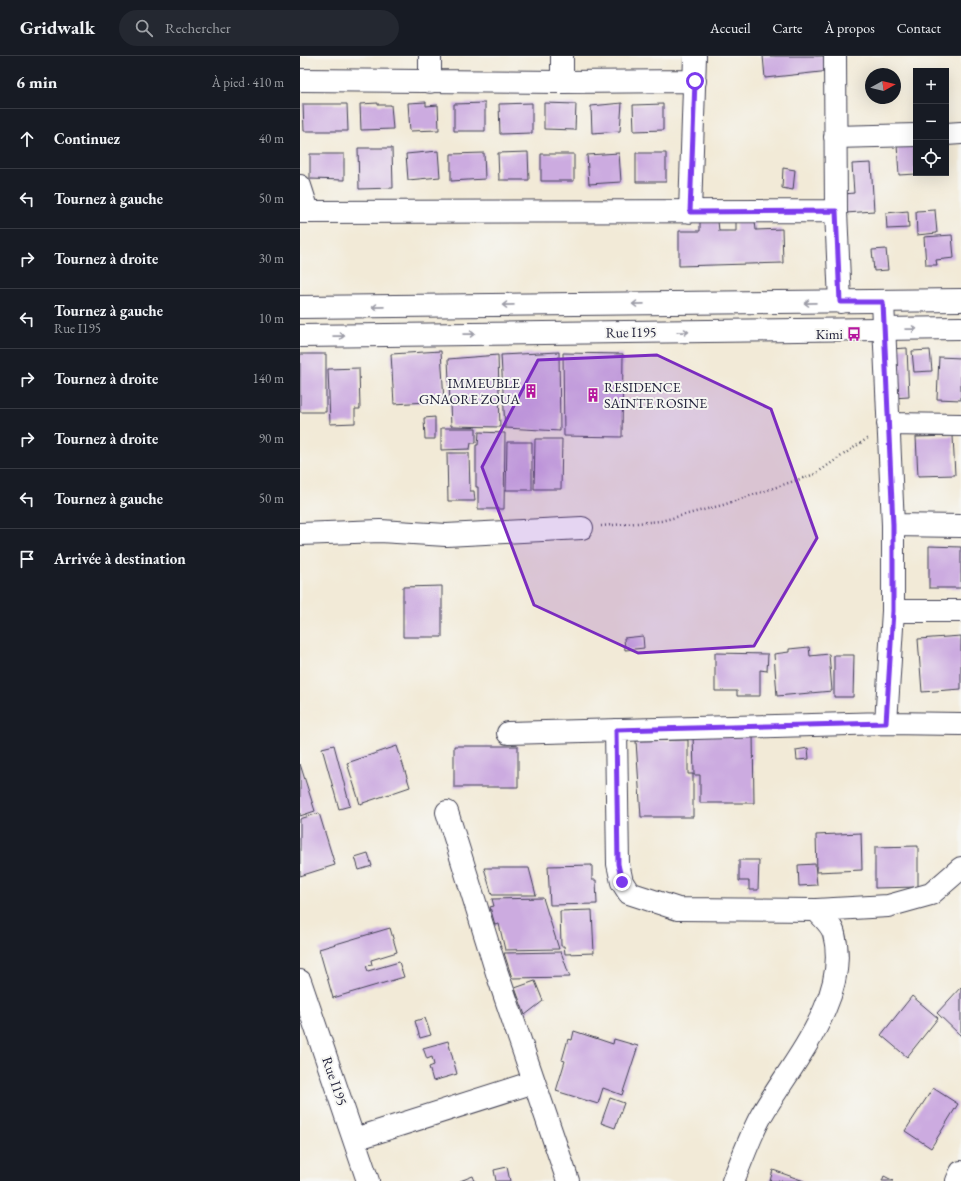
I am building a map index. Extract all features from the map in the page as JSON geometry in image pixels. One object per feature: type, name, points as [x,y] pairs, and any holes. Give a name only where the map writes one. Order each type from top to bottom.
[{"type":"street","points":[[430,56],[430,82]]},
{"type":"street","points":[[562,56],[562,82]]},
{"type":"street","points":[[690,212],[695,56]]},
{"type":"street","points":[[835,56],[836,211],[840,302]]},
{"type":"street","points":[[300,80],[430,82],[695,81]]},
{"type":"street","points":[[949,134],[961,133]]},
{"type":"street","points":[[835,137],[913,135]]},
{"type":"street","points":[[300,186],[304,212],[836,211]]},
{"type":"street","name":"Rue I195","points":[[300,307],[961,300]]},
{"type":"street","points":[[883,302],[893,525],[893,611],[886,723]]},
{"type":"street","name":"Rue I195","points":[[300,336],[961,328]]},
{"type":"street","points":[[888,424],[961,425]]},
{"type":"street","points":[[893,525],[961,526]]},
{"type":"street","points":[[300,534],[380,531],[446,535],[582,528]]},
{"type":"street","points":[[893,611],[961,611]]},
{"type":"street","points":[[508,733],[886,723],[961,724]]},
{"type":"street","points":[[616,730],[618,864],[622,882],[629,893],[678,909],[816,910],[888,906],[931,894],[961,868]]},
{"type":"street","points":[[447,812],[497,974],[568,1181]]},
{"type":"street","points":[[734,1181],[760,1117],[813,1034],[828,1000],[835,974],[834,933],[816,910]]},
{"type":"street","name":"Rue I195","points":[[300,982],[355,1139],[368,1181]]},
{"type":"street","points":[[355,1139],[534,1082]]},
{"type":"street","points":[[957,1181],[961,1172]]},
{"type":"path","points":[[582,528],[661,521],[730,503],[815,474],[888,424]]},
{"type":"highlighted area","points":[[657,355],[771,409],[817,538],[754,646],[638,653],[534,605],[482,467],[538,360]]},
{"type":"building","points":[[763,56],[829,56],[830,71],[765,78]]},
{"type":"building","points":[[426,102],[426,106],[438,105],[439,130],[410,131],[408,103]]},
{"type":"building","points":[[378,103],[378,105],[391,105],[393,129],[361,130],[360,104]]},
{"type":"building","points":[[485,103],[485,131],[454,131],[454,104]]},
{"type":"building","points":[[532,103],[532,133],[500,134],[499,104]]},
{"type":"building","points":[[544,103],[576,104],[575,130],[544,129]]},
{"type":"building","points":[[622,103],[620,131],[592,133],[591,106]]},
{"type":"building","points":[[303,104],[347,104],[348,131],[304,131]]},
{"type":"building","points":[[663,104],[663,130],[634,131],[633,105]]},
{"type":"building","points":[[913,144],[913,174],[899,175],[897,145]]},
{"type":"building","points":[[358,148],[392,148],[393,188],[359,189]]},
{"type":"building","points":[[438,151],[440,177],[408,180],[406,154]]},
{"type":"building","points":[[528,152],[529,180],[499,180],[498,153]]},
{"type":"building","points":[[484,153],[485,179],[451,181],[451,154]]},
{"type":"building","points":[[619,153],[621,182],[589,184],[587,155]]},
{"type":"building","points":[[636,153],[666,153],[666,182],[636,182]]},
{"type":"building","points":[[310,154],[344,154],[344,180],[310,179]]},
{"type":"building","points":[[541,154],[574,154],[574,181],[541,181]]},
{"type":"building","points":[[871,163],[874,211],[846,213],[845,194],[854,193],[852,164]]},
{"type":"building","points":[[783,168],[795,170],[793,190],[782,188]]},
{"type":"building","points":[[935,210],[937,233],[917,235],[916,211]]},
{"type":"building","points":[[908,211],[909,228],[887,229],[886,213]]},
{"type":"building","points":[[718,221],[719,231],[736,231],[736,221],[755,221],[756,230],[782,229],[783,263],[679,266],[679,231],[700,231],[700,222]]},
{"type":"building","points":[[952,235],[954,258],[936,260],[937,265],[926,265],[924,237]]},
{"type":"building","points":[[886,249],[888,270],[874,271],[872,250]]},
{"type":"building","points":[[907,348],[909,397],[892,398],[889,349]]},
{"type":"building","points":[[930,350],[932,371],[914,372],[912,351]]},
{"type":"building","points":[[441,351],[444,401],[394,404],[391,354]]},
{"type":"building","name":"IMMEUBLE GNAORE ZOUA","points":[[559,352],[560,431],[505,428],[501,355]]},
{"type":"building","name":"RESIDENCE SAINTE ROSINE","points":[[563,353],[623,354],[622,437],[564,436]]},
{"type":"building","points":[[300,354],[326,354],[326,412],[300,412]]},
{"type":"building","points":[[498,355],[500,427],[451,426],[448,359]]},
{"type":"building","points":[[939,357],[961,358],[961,400],[937,399]]},
{"type":"building","points":[[359,368],[360,409],[355,409],[355,423],[330,424],[328,369]]},
{"type":"building","points":[[435,417],[435,439],[425,439],[424,418]]},
{"type":"building","points":[[441,428],[476,428],[476,443],[471,443],[470,449],[441,450]]},
{"type":"building","points":[[479,432],[505,433],[504,509],[478,509],[478,487],[476,487],[476,445],[478,445]]},
{"type":"building","points":[[953,436],[955,475],[918,476],[916,437]]},
{"type":"building","points":[[535,439],[562,439],[561,489],[534,489]]},
{"type":"building","points":[[507,442],[532,442],[532,490],[506,490]]},
{"type":"building","points":[[447,453],[469,453],[470,491],[474,491],[475,501],[448,501]]},
{"type":"building","points":[[929,546],[961,547],[961,588],[929,588]]},
{"type":"building","points":[[442,586],[442,637],[403,637],[403,587]]},
{"type":"building","points":[[643,636],[644,648],[625,650],[624,638]]},
{"type":"building","points":[[961,636],[961,689],[922,692],[918,639]]},
{"type":"building","points":[[809,647],[810,656],[829,654],[832,691],[777,696],[774,654],[789,652],[789,649]]},
{"type":"building","points":[[715,653],[768,654],[767,671],[760,670],[760,696],[737,696],[737,691],[715,691]]},
{"type":"building","points":[[834,655],[854,655],[853,697],[834,697]]},
{"type":"building","points":[[693,733],[753,733],[754,803],[700,803],[700,775],[694,775]]},
{"type":"building","points":[[688,740],[688,774],[693,774],[693,817],[641,817],[636,741]]},
{"type":"building","points":[[334,745],[350,806],[339,809],[322,748]]},
{"type":"building","points":[[397,746],[410,787],[360,804],[347,763]]},
{"type":"building","points":[[454,746],[518,746],[518,787],[454,787]]},
{"type":"building","points":[[808,748],[809,759],[797,760],[796,750]]},
{"type":"building","points":[[300,764],[315,811],[300,816]]},
{"type":"building","points":[[319,813],[335,865],[300,876],[300,819]]},
{"type":"building","points":[[861,833],[862,870],[817,872],[816,835]]},
{"type":"building","points":[[918,846],[918,887],[875,888],[875,847]]},
{"type":"building","points":[[368,853],[372,866],[359,870],[355,857]]},
{"type":"building","points":[[739,860],[759,860],[758,890],[749,890],[749,881],[739,881]]},
{"type":"building","points":[[815,864],[817,885],[799,886],[798,865]]},
{"type":"building","points":[[592,865],[592,880],[596,880],[597,904],[550,905],[548,866]]},
{"type":"building","points":[[484,868],[529,868],[536,895],[492,895]]},
{"type":"building","points":[[543,898],[559,949],[505,950],[499,924],[495,925],[490,907],[494,906],[492,899]]},
{"type":"building","points":[[592,910],[594,953],[565,954],[564,946],[561,946],[560,911]]},
{"type":"building","points":[[390,928],[397,952],[371,960],[372,965],[366,966],[368,971],[399,962],[404,977],[333,998],[319,949]]},
{"type":"building","points":[[561,952],[570,977],[512,978],[504,953]]},
{"type":"building","points":[[535,981],[543,1001],[525,1015],[515,988]]},
{"type":"building","points":[[961,987],[961,1036],[937,1013]]},
{"type":"building","points":[[912,996],[938,1018],[907,1057],[881,1035]]},
{"type":"building","points":[[425,1018],[431,1035],[420,1038],[415,1021]]},
{"type":"building","points":[[574,1031],[613,1044],[614,1039],[638,1046],[622,1095],[603,1088],[598,1104],[556,1091],[565,1061],[562,1060],[568,1039],[572,1040]]},
{"type":"building","points":[[448,1041],[457,1074],[433,1081],[429,1067],[434,1065],[432,1057],[427,1059],[423,1048]]},
{"type":"building","points":[[933,1088],[958,1104],[931,1148],[905,1131]]},
{"type":"building","points":[[610,1098],[624,1103],[615,1128],[601,1123]]},
{"type":"building","points":[[507,1167],[510,1181],[496,1181],[494,1170]]},
{"type":"building","points":[[773,1170],[804,1181],[770,1181]]},
{"type":"building","points":[[473,1176],[475,1181],[460,1181]]},
{"type":"building","points":[[884,1176],[894,1181],[882,1181]]},
{"type":"place","name":"Kimi","points":[[854,334]]},
{"type":"place","name":"IMMEUBLE GNAORE ZOUA","points":[[531,391]]},
{"type":"place","name":"RESIDENCE SAINTE ROSINE","points":[[593,395]]},
{"type":"route","points":[[622,882],[618,864],[616,730],[886,723],[893,611],[893,525],[883,302],[840,302],[836,211],[690,212],[695,81]]}]
